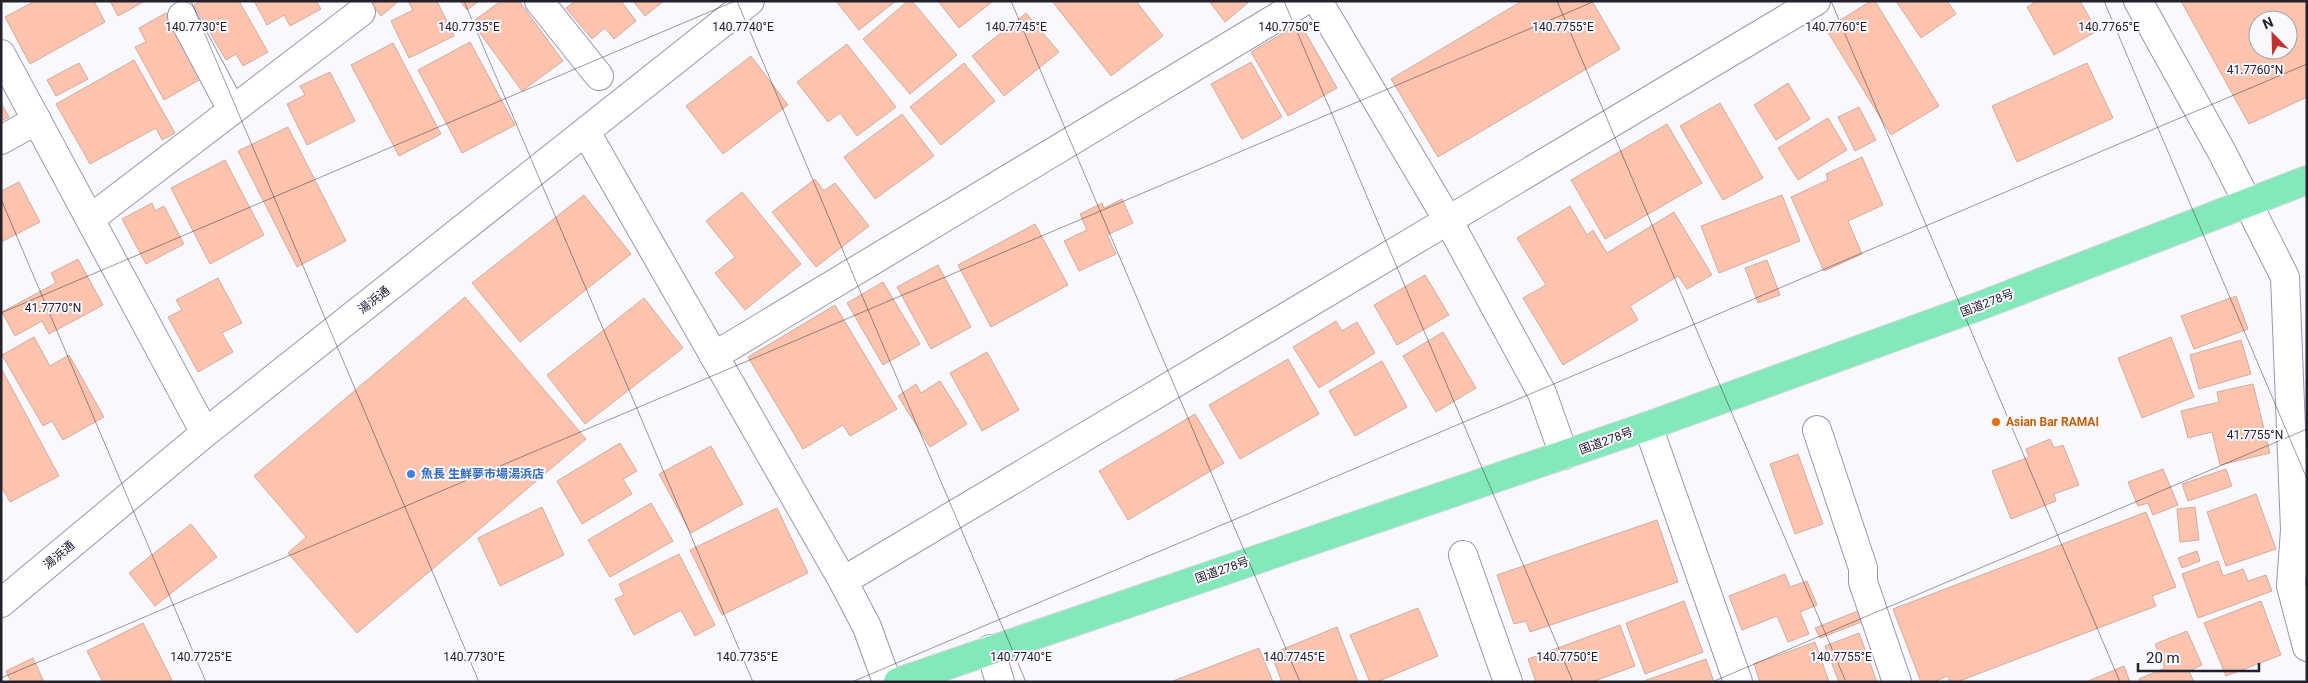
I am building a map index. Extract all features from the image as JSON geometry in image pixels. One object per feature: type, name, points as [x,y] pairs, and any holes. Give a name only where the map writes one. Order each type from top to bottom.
[{"type":"highway","name":"国道278号","points":[[898,682],[990,649],[1648,426],[1977,307],[2307,180]]},
{"type":"street","points":[[540,1],[599,76]]},
{"type":"street","name":"湯浜通","points":[[1,603],[205,433],[750,1]]},
{"type":"street","points":[[714,356],[1304,1]]},
{"type":"street","points":[[1318,1],[1449,222],[1542,393],[1564,455]]},
{"type":"street","points":[[843,581],[1449,222],[1816,1]]},
{"type":"street","points":[[2138,1],[2247,202],[2285,277],[2295,530],[2291,586],[2307,647]]},
{"type":"street","points":[[90,219],[361,12]]},
{"type":"street","points":[[182,16],[232,110]]},
{"type":"street","points":[[1,54],[205,433]]},
{"type":"street","points":[[1,140],[37,120]]},
{"type":"street","points":[[586,132],[843,581],[867,627],[888,682]]},
{"type":"street","points":[[1648,426],[1738,682]]},
{"type":"street","points":[[1817,430],[1863,568],[1863,582],[1897,682]]},
{"type":"street","points":[[1463,554],[1508,682]]},
{"type":"street","points":[[990,649],[1000,682]]},
{"type":"building","points":[[35,1],[94,1],[105,22],[30,64],[5,17]]},
{"type":"building","points":[[110,1],[145,1],[118,16]]},
{"type":"building","points":[[201,1],[239,1],[268,52],[243,66],[236,54],[226,60],[194,5]]},
{"type":"building","points":[[254,1],[316,1],[321,9],[290,26],[284,15],[267,25]]},
{"type":"building","points":[[376,1],[399,1],[381,16],[372,5]]},
{"type":"building","points":[[412,1],[437,1],[454,36],[409,58],[391,21],[413,10],[409,3]]},
{"type":"building","points":[[460,1],[479,1],[467,10]]},
{"type":"building","points":[[501,1],[519,1],[563,61],[522,91],[472,22]]},
{"type":"building","points":[[575,1],[621,1],[636,21],[614,39],[605,28],[592,39],[566,8]]},
{"type":"building","points":[[633,1],[664,1],[645,16]]},
{"type":"building","points":[[836,1],[896,1],[859,30]]},
{"type":"building","points":[[908,1],[912,1],[957,55],[910,94],[863,39]]},
{"type":"building","points":[[938,1],[993,1],[959,28]]},
{"type":"building","points":[[1052,1],[1136,1],[1163,36],[1111,76]]},
{"type":"building","points":[[1209,1],[1250,1],[1225,22]]},
{"type":"building","points":[[1522,1],[1592,1],[1620,49],[1438,157],[1391,79]]},
{"type":"building","points":[[1871,1],[1875,1],[1939,106],[1891,135],[1826,29]]},
{"type":"building","points":[[1896,1],[1947,1],[1956,14],[1921,38]]},
{"type":"building","points":[[2037,1],[2080,1],[2097,31],[2054,55],[2027,7]]},
{"type":"building","points":[[2181,1],[2307,1],[2307,97],[2249,124]]},
{"type":"building","points":[[166,13],[201,79],[164,100],[135,47],[146,42],[139,28]]},
{"type":"building","points":[[1026,13],[1059,52],[1004,96],[972,56]]},
{"type":"building","points":[[1300,23],[1337,88],[1288,116],[1251,52]]},
{"type":"building","points":[[470,42],[515,125],[462,153],[418,70]]},
{"type":"building","points":[[393,43],[441,134],[399,156],[351,65]]},
{"type":"building","points":[[847,44],[896,107],[857,136],[840,113],[828,122],[797,82]]},
{"type":"building","points":[[751,56],[788,105],[723,154],[686,106]]},
{"type":"building","points":[[134,60],[175,133],[162,140],[156,128],[90,164],[56,104]]},
{"type":"building","points":[[1251,62],[1282,117],[1242,139],[1211,84]]},
{"type":"building","points":[[79,63],[88,79],[56,96],[47,80]]},
{"type":"building","points":[[964,63],[995,101],[941,145],[910,107]]},
{"type":"building","points":[[2087,63],[2113,118],[2017,162],[1992,106]]},
{"type":"building","points":[[330,72],[355,121],[307,145],[287,104],[305,95],[300,86]]},
{"type":"building","points":[[1788,83],[1810,119],[1776,140],[1754,105]]},
{"type":"building","points":[[1,103],[9,117],[1,121]]},
{"type":"building","points":[[1720,103],[1763,178],[1723,200],[1680,126]]},
{"type":"building","points":[[1859,107],[1876,140],[1855,151],[1838,117]]},
{"type":"building","points":[[902,114],[934,156],[875,199],[844,157]]},
{"type":"building","points":[[1828,118],[1847,150],[1798,180],[1778,148]]},
{"type":"building","points":[[1667,124],[1702,183],[1605,239],[1571,180]]},
{"type":"building","points":[[288,127],[346,241],[297,267],[238,151]]},
{"type":"building","points":[[1862,157],[1883,205],[1848,221],[1862,254],[1824,271],[1791,197],[1828,180],[1826,174]]},
{"type":"building","points":[[225,160],[264,235],[210,264],[171,188]]},
{"type":"building","points":[[815,179],[824,191],[835,183],[869,226],[816,267],[772,212]]},
{"type":"building","points":[[19,182],[40,222],[1,242],[1,191]]},
{"type":"building","points":[[742,192],[801,264],[745,310],[715,273],[735,257],[706,221]]},
{"type":"building","points":[[584,195],[631,254],[520,342],[472,283]]},
{"type":"building","points":[[1782,195],[1800,241],[1719,273],[1701,226]]},
{"type":"building","points":[[1122,199],[1133,223],[1107,235],[1116,254],[1079,271],[1064,241],[1087,230],[1080,214],[1102,203],[1104,208]]},
{"type":"building","points":[[152,203],[155,211],[164,206],[184,244],[146,264],[122,219]]},
{"type":"building","points":[[1570,206],[1587,235],[1593,230],[1607,253],[1674,212],[1712,275],[1687,289],[1678,276],[1630,306],[1638,320],[1563,365],[1523,298],[1546,285],[1517,238]]},
{"type":"building","points":[[1035,224],[1068,285],[991,327],[958,265]]},
{"type":"building","points":[[78,259],[103,305],[49,334],[42,321],[15,336],[2,312],[56,283],[51,273]]},
{"type":"building","points":[[1767,260],[1780,295],[1758,303],[1745,268]]},
{"type":"building","points":[[938,265],[971,327],[931,349],[897,287]]},
{"type":"building","points":[[1425,275],[1449,315],[1397,345],[1374,305]]},
{"type":"building","points":[[218,278],[242,323],[222,333],[233,352],[198,372],[168,317],[182,310],[176,300]]},
{"type":"building","points":[[883,282],[920,344],[883,365],[847,303]]},
{"type":"building","points":[[2236,296],[2248,329],[2194,349],[2181,316]]},
{"type":"building","points":[[465,297],[586,439],[357,633],[288,553],[306,537],[254,476]]},
{"type":"building","points":[[644,298],[683,348],[585,424],[547,375]]},
{"type":"building","points":[[835,305],[897,409],[850,436],[843,425],[803,449],[748,357]]},
{"type":"building","points":[[1336,321],[1342,331],[1357,322],[1375,353],[1319,388],[1293,347]]},
{"type":"building","points":[[1443,332],[1476,388],[1436,412],[1403,356]]},
{"type":"building","points":[[34,337],[50,366],[69,355],[104,417],[63,440],[52,421],[43,426],[2,355]]},
{"type":"building","points":[[2171,337],[2194,397],[2142,418],[2118,358]]},
{"type":"building","points":[[2241,340],[2251,374],[2199,389],[2190,355]]},
{"type":"building","points":[[987,352],[1019,410],[982,431],[950,373]]},
{"type":"building","points":[[1288,359],[1319,414],[1240,459],[1209,405]]},
{"type":"building","points":[[1382,361],[1407,407],[1355,436],[1329,391]]},
{"type":"building","points":[[1,368],[59,476],[10,502],[1,486]]},
{"type":"building","points":[[940,381],[967,424],[930,447],[898,396],[916,384],[921,393]]},
{"type":"building","points":[[2253,384],[2270,453],[2220,465],[2212,432],[2188,438],[2181,411],[2219,402],[2217,392]]},
{"type":"building","points":[[1195,414],[1224,463],[1128,520],[1099,471]]},
{"type":"building","points":[[2050,439],[2054,448],[2063,445],[2079,485],[2054,494],[2056,501],[2011,519],[1992,471],[2029,457],[2026,449]]},
{"type":"building","points":[[620,443],[637,471],[623,479],[632,494],[582,524],[557,481]]},
{"type":"building","points":[[711,446],[743,504],[691,533],[659,474]]},
{"type":"building","points":[[1798,454],[1823,524],[1795,534],[1770,464]]},
{"type":"building","points":[[2163,469],[2178,505],[2153,515],[2148,503],[2138,506],[2128,482]]},
{"type":"building","points":[[2226,469],[2232,486],[2188,501],[2182,484]]},
{"type":"building","points":[[2256,494],[2276,549],[2226,566],[2207,512]]},
{"type":"building","points":[[651,503],[673,541],[610,577],[588,540]]},
{"type":"building","points":[[542,507],[564,555],[500,586],[478,538]]},
{"type":"building","points":[[2195,507],[2199,540],[2180,542],[2177,509]]},
{"type":"building","points":[[777,508],[808,573],[722,615],[690,550]]},
{"type":"building","points":[[2146,512],[2176,587],[2152,596],[2156,606],[1957,682],[1950,682],[1948,676],[1933,682],[1921,682],[1893,609]]},
{"type":"building","points":[[1657,520],[1678,582],[1530,632],[1526,621],[1514,624],[1497,575]]},
{"type":"building","points":[[191,524],[217,557],[155,606],[129,573]]},
{"type":"building","points":[[2197,551],[2200,561],[2182,568],[2178,558]]},
{"type":"building","points":[[679,554],[715,625],[695,636],[681,610],[634,635],[615,599],[624,595],[619,584]]},
{"type":"building","points":[[2218,561],[2223,576],[2243,569],[2248,581],[2266,575],[2272,591],[2198,618],[2182,574]]},
{"type":"building","points":[[1785,574],[1790,587],[1807,581],[1817,605],[1800,612],[1809,634],[1788,642],[1777,616],[1742,630],[1729,596]]},
{"type":"building","points":[[1684,601],[1703,652],[1645,674],[1626,623]]},
{"type":"building","points":[[2261,601],[2281,655],[2226,676],[2204,623]]},
{"type":"building","points":[[1418,608],[1438,656],[1377,682],[1370,682],[1350,635]]},
{"type":"building","points":[[1860,610],[1864,621],[1820,638],[1815,628]]},
{"type":"building","points":[[143,623],[173,682],[103,682],[87,651]]},
{"type":"building","points":[[1620,625],[1635,666],[1592,682],[1536,682],[1528,659]]},
{"type":"building","points":[[1337,627],[1358,682],[1282,682],[1271,654]]},
{"type":"building","points":[[2187,631],[2202,665],[2189,671],[2194,682],[2140,682],[2139,679],[2165,668],[2155,644]]},
{"type":"building","points":[[1859,633],[1877,682],[1839,682],[1825,646]]},
{"type":"building","points":[[1815,642],[1829,682],[1760,682],[1754,664]]},
{"type":"building","points":[[1259,648],[1273,682],[1173,681]]},
{"type":"building","points":[[33,658],[44,682],[11,682],[6,671]]},
{"type":"building","points":[[1706,659],[1714,682],[1641,682]]},
{"type":"building","points":[[2124,666],[2130,682],[2086,682]]},
{"type":"place","name":"Asian Bar RAMAI","points":[[1996,422]]},
{"type":"place","name":"魚長 生鮮夢市場湯浜店","points":[[411,474]]}]
